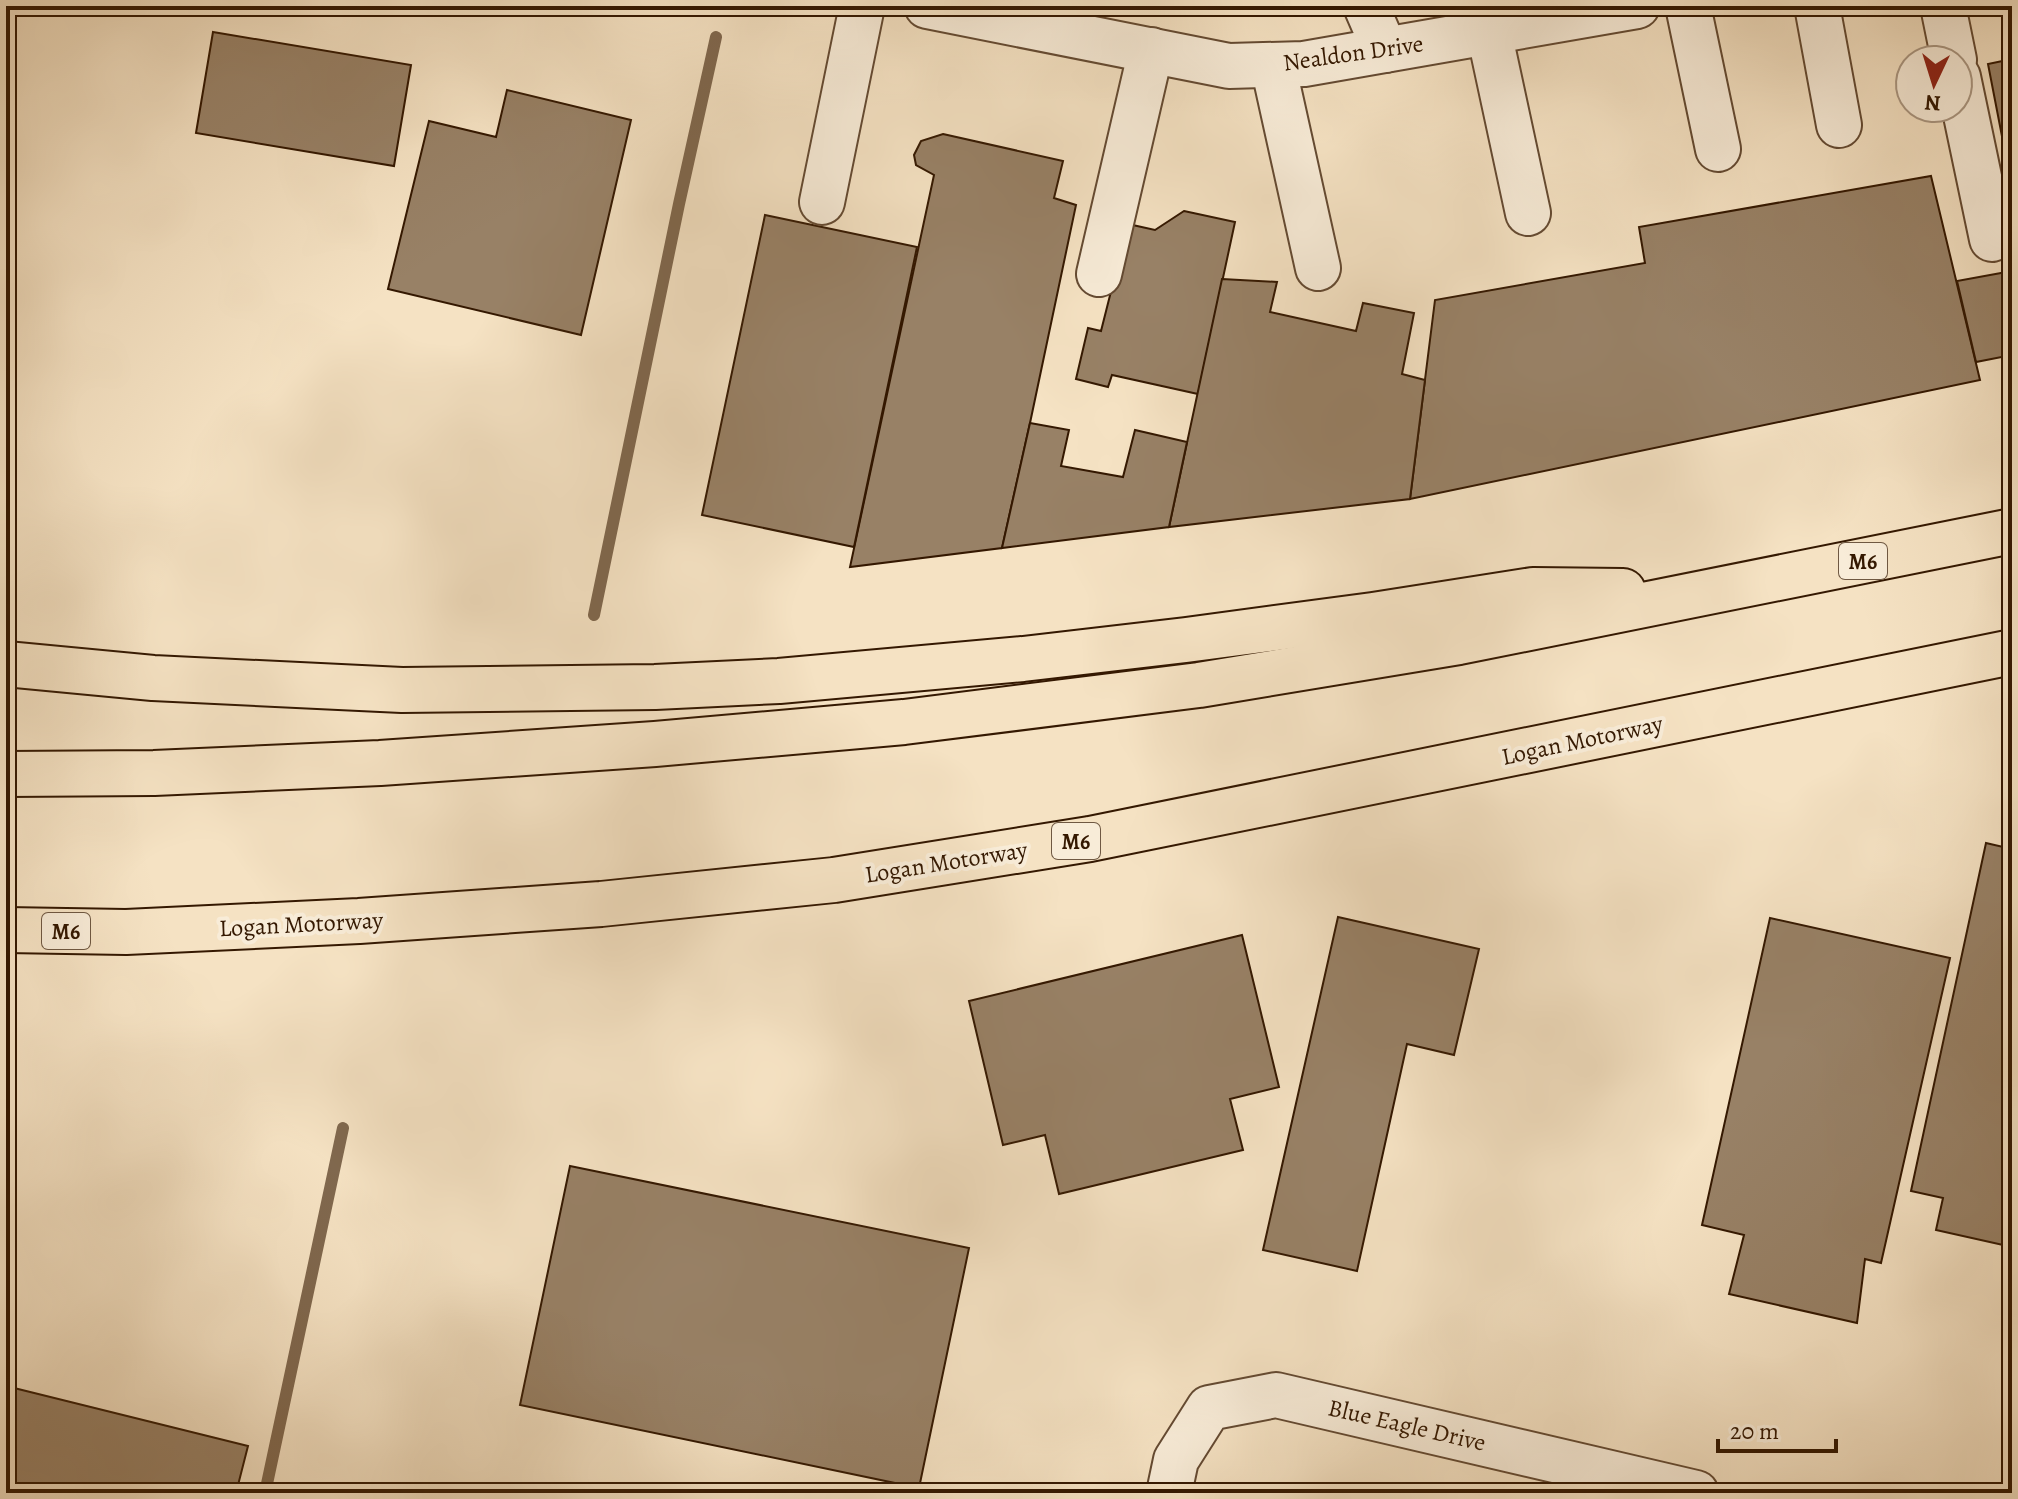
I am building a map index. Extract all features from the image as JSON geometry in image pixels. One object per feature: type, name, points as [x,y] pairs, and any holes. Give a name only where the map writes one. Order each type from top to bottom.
[{"type":"highway","name":"M6","points":[[6,774],[154,773],[380,763],[655,744],[904,722],[1199,685],[1459,642],[2012,531]]},
{"type":"highway","points":[[6,664],[153,678],[402,690],[655,687],[779,681],[1023,659],[1358,617],[1533,590],[1713,592]]},
{"type":"highway","name":"Logan Motorway","points":[[6,930],[126,932],[359,921],[601,904],[834,880],[1090,839],[2012,652]]},
{"type":"street","points":[[822,202],[862,6]]},
{"type":"street","name":"Nealdon Drive","points":[[927,6],[1103,23],[1151,50],[1229,66],[1304,64],[1385,50],[1466,26],[1637,6]]},
{"type":"street","points":[[1366,6],[1385,50]]},
{"type":"street","points":[[1688,6],[1718,149]]},
{"type":"street","points":[[1817,6],[1839,125]]},
{"type":"street","points":[[1943,6],[1951,44]]},
{"type":"street","points":[[1466,26],[1528,213]]},
{"type":"street","points":[[1099,274],[1151,50]]},
{"type":"street","points":[[1273,65],[1318,268]]},
{"type":"street","points":[[1968,124],[1992,239]]},
{"type":"street","name":"Blue Eagle Drive","points":[[1169,1493],[1176,1460],[1209,1408],[1276,1395],[1696,1493]]},
{"type":"building","points":[[213,32],[411,65],[394,166],[196,133]]},
{"type":"building","points":[[2012,59],[2012,188],[1988,64]]},
{"type":"building","points":[[507,90],[631,120],[581,335],[388,289],[429,121],[496,137]]},
{"type":"building","points":[[943,134],[1063,161],[1054,198],[1076,205],[1030,423],[1002,548],[850,567],[934,175],[916,165],[914,155],[921,141]]},
{"type":"building","points":[[1931,176],[1980,380],[1410,499],[1435,300],[1645,263],[1639,227]]},
{"type":"building","points":[[1184,211],[1235,222],[1198,394],[1112,375],[1108,387],[1076,379],[1088,328],[1101,331],[1128,224],[1155,230]]},
{"type":"building","points":[[765,215],[917,247],[854,547],[702,515]]},
{"type":"building","points":[[2012,271],[2012,355],[1976,362],[1957,281]]},
{"type":"building","points":[[1222,279],[1277,282],[1270,312],[1356,331],[1363,303],[1414,313],[1402,374],[1425,380],[1410,499],[1169,527]]},
{"type":"building","points":[[1030,423],[1069,430],[1061,466],[1123,477],[1135,430],[1187,442],[1169,527],[1002,548]]},
{"type":"building","points":[[1986,843],[2012,849],[2012,1247],[1936,1230],[1943,1198],[1911,1191]]},
{"type":"building","points":[[1338,917],[1479,949],[1454,1055],[1407,1044],[1357,1271],[1263,1250]]},
{"type":"building","points":[[1770,918],[1950,958],[1881,1263],[1865,1259],[1857,1323],[1729,1294],[1744,1235],[1702,1225]]},
{"type":"building","points":[[1242,935],[1279,1087],[1230,1099],[1243,1150],[1059,1194],[1045,1135],[1003,1145],[969,1001]]},
{"type":"building","points":[[570,1166],[969,1248],[919,1488],[520,1405]]},
{"type":"building","points":[[6,1386],[248,1446],[236,1493],[6,1493]]},
{"type":"waterway","points":[[594,615],[716,37]]},
{"type":"waterway","points":[[265,1493],[343,1128]]}]
